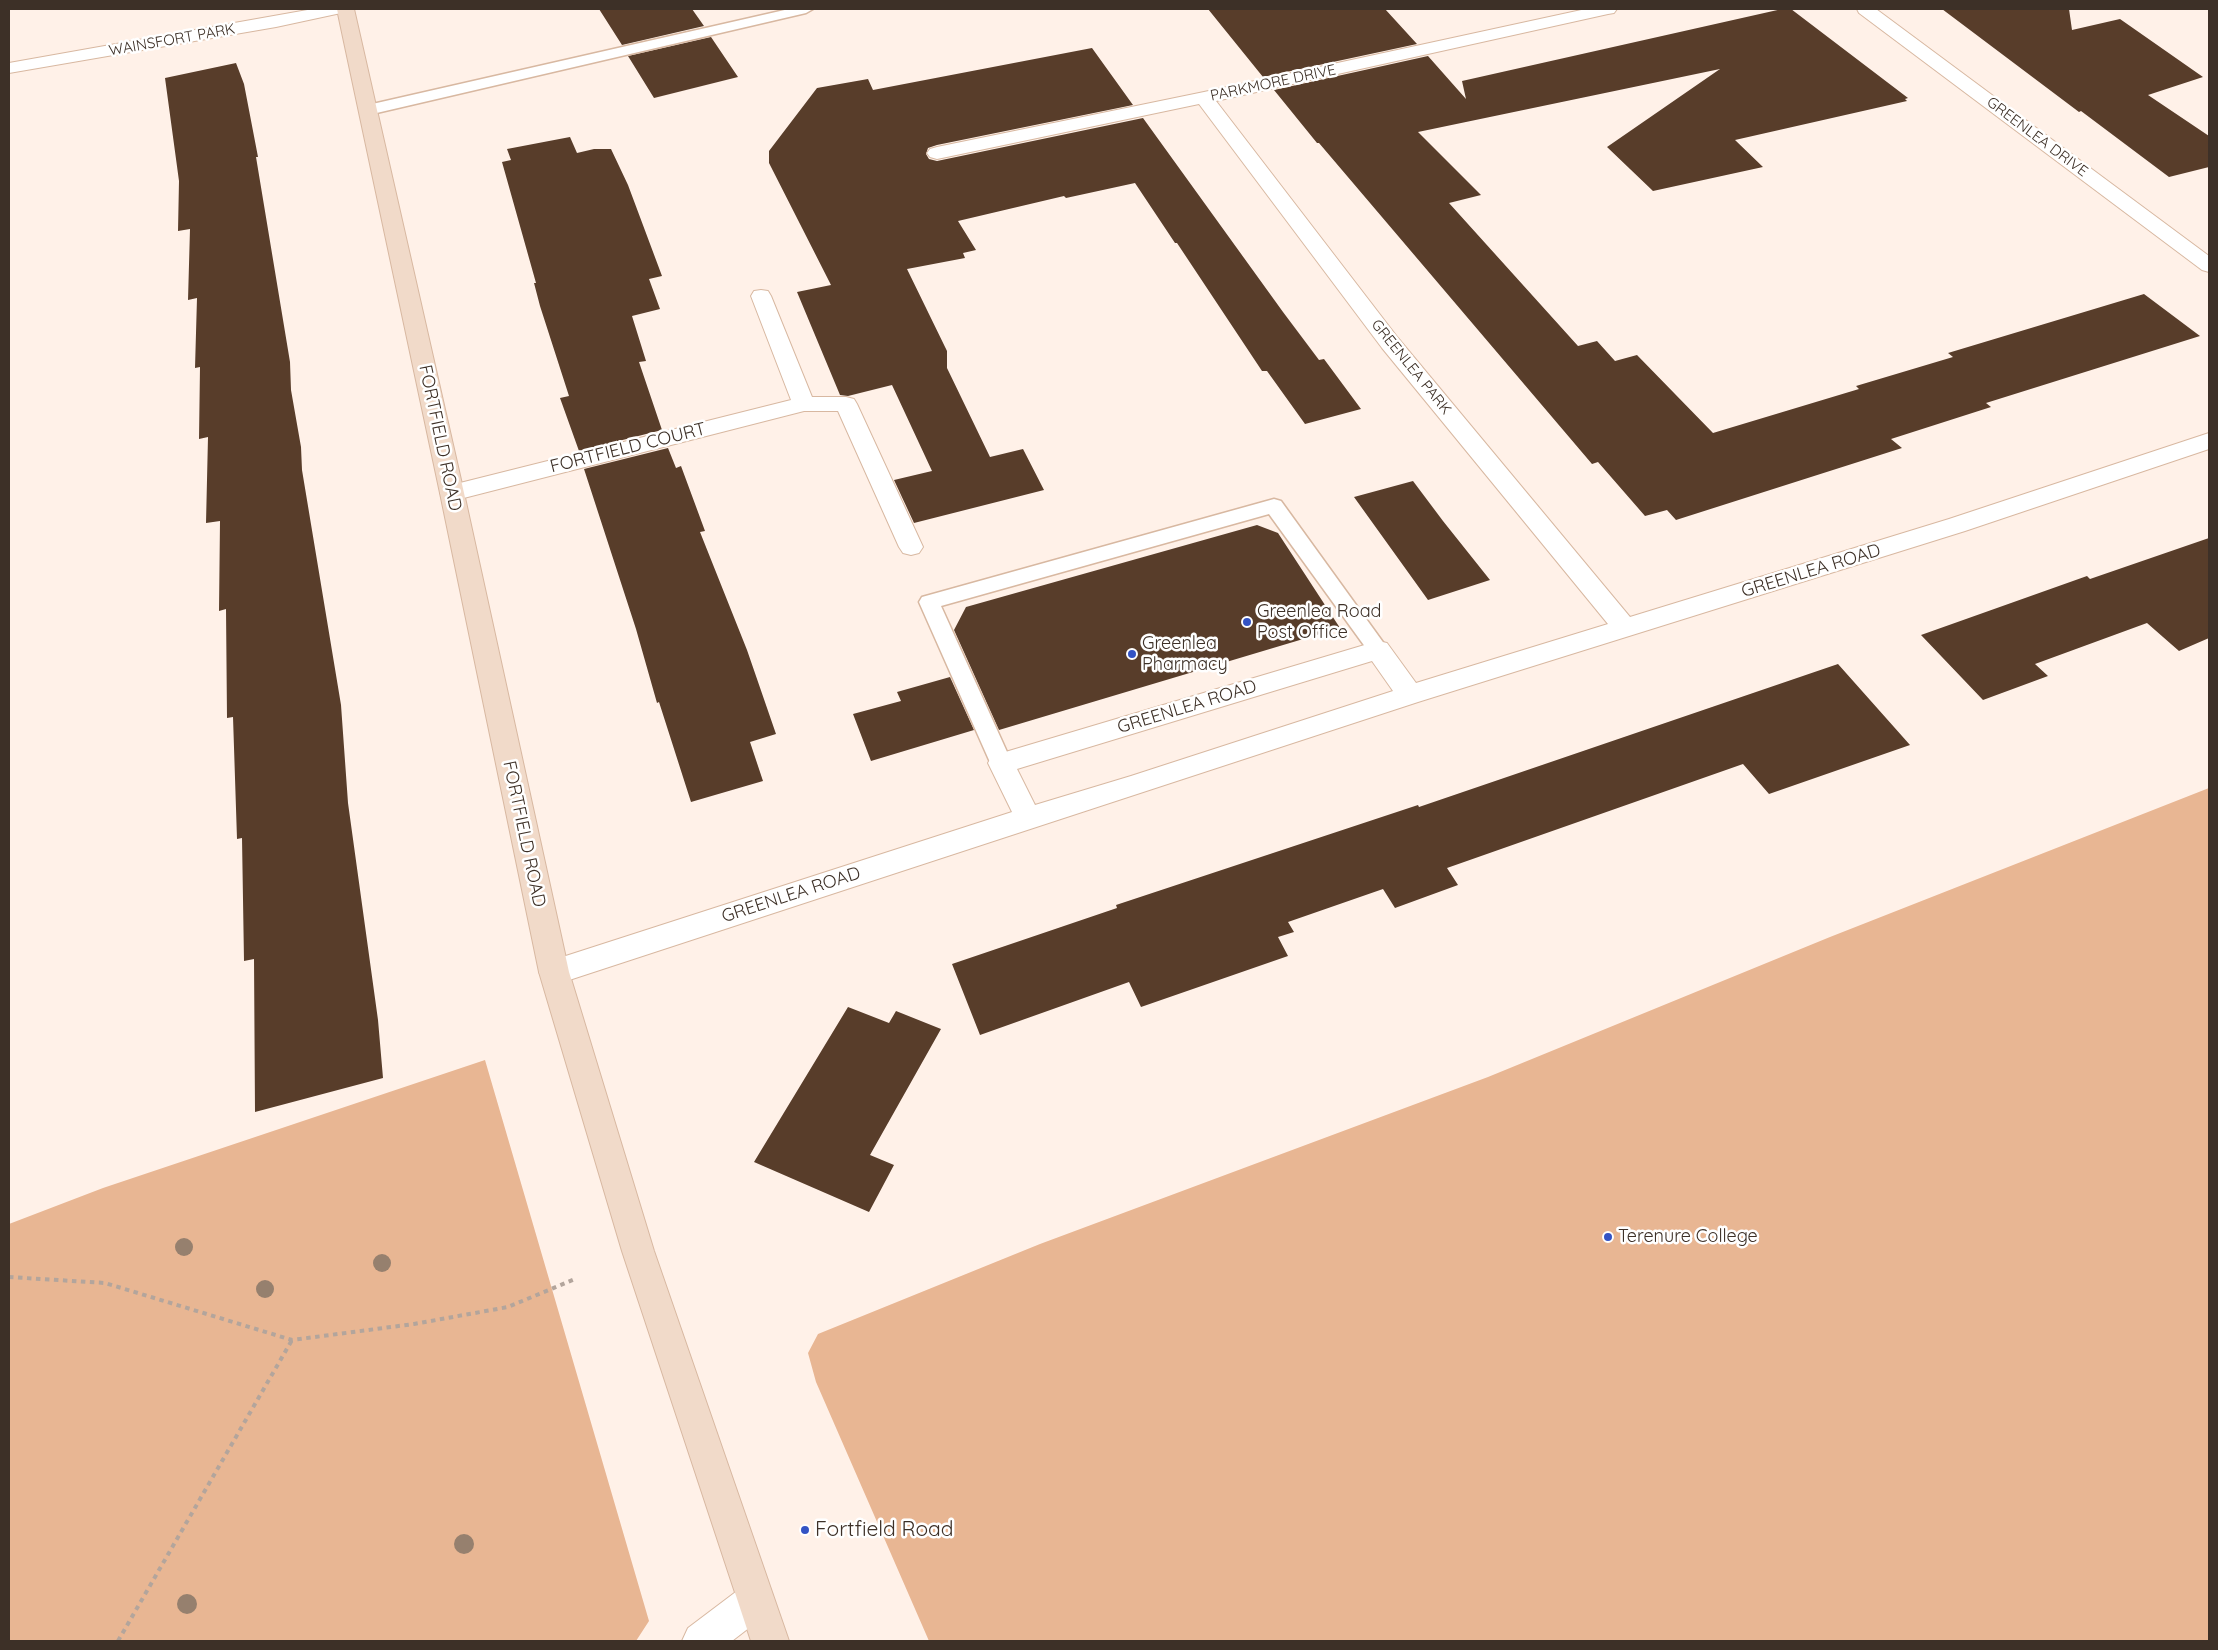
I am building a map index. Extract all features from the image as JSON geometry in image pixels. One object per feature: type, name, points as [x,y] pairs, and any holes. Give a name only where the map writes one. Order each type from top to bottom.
[{"type":"street","name":"WAINSFORT PARK","points":[[9,68],[276,22],[335,9]]},
{"type":"street","name":"FORTFIELD ROAD","points":[[345,9],[452,493],[554,972],[638,1251],[754,1601],[770,1641]]},
{"type":"street","name":"PARKMORE DRIVE","points":[[937,154],[1204,98],[1608,9]]},
{"type":"street","name":"GREENLEA DRIVE","points":[[1865,9],[2209,266]]},
{"type":"street","name":"GREENLEA PARK","points":[[1204,98],[1390,342],[1626,629]]},
{"type":"street","points":[[761,296],[804,404]]},
{"type":"street","name":"FORTFIELD COURT","points":[[452,493],[804,404],[846,404],[911,547]]},
{"type":"street","name":"GREENLEA ROAD","points":[[554,972],[1028,818],[1131,788],[1410,695],[1957,524],[2209,441]]},
{"type":"street","name":"GREENLEA ROAD","points":[[1001,762],[1378,650]]},
{"type":"street","points":[[1378,650],[1410,695]]},
{"type":"street","points":[[1001,762],[1028,818]]},
{"type":"street","points":[[701,1641],[754,1601]]},
{"type":"lane","points":[[368,110],[806,9]]},
{"type":"lane","points":[[1001,762],[929,602],[1274,506],[1378,650]]},
{"type":"path","points":[[9,1277],[105,1284],[292,1340],[414,1324],[508,1307],[575,1279]]},
{"type":"path","points":[[118,1641],[292,1340]]},
{"type":"shaded area","name":"Terenure College","points":[[2209,788],[2209,1641],[929,1641],[816,1382],[808,1353],[818,1334],[1040,1244],[1488,1077],[1830,937]]},
{"type":"shaded area","points":[[485,1060],[649,1621],[636,1641],[9,1641],[9,1224],[103,1188]]},
{"type":"building","points":[[599,9],[692,9],[704,26],[622,45]]},
{"type":"building","points":[[1208,9],[1385,9],[1417,44],[1263,77]]},
{"type":"building","points":[[1782,9],[1791,9],[1908,98],[1905,99],[1907,101],[1735,140],[1763,167],[1653,191],[1607,147],[1720,69],[1418,132],[1481,195],[1449,203],[1578,346],[1597,341],[1615,361],[1637,355],[1713,433],[1859,389],[1856,386],[1953,357],[1948,353],[2144,294],[2200,336],[1986,403],[1991,407],[1891,439],[1902,448],[1676,520],[1667,510],[1645,516],[1598,462],[1592,464],[1319,143],[1317,143],[1274,90],[1428,56],[1466,99],[1462,81]]},
{"type":"building","points":[[1942,9],[2069,9],[2072,30],[2120,19],[2203,77],[2148,95],[2209,136],[2209,167],[2169,177]]},
{"type":"building","points":[[711,37],[738,77],[654,98],[628,56]]},
{"type":"building","points":[[1092,48],[1133,105],[937,145],[928,148],[926,154],[929,159],[937,161],[1143,118],[1283,312],[1319,360],[1324,359],[1361,409],[1305,424],[1267,371],[1262,371],[1135,183],[1066,198],[1064,196],[958,221],[976,250],[963,253],[965,258],[907,269],[947,351],[947,368],[990,457],[1023,449],[1044,490],[914,523],[894,480],[932,471],[892,385],[848,396],[840,395],[797,292],[831,285],[769,163],[769,151],[817,88],[868,79],[873,90]]},
{"type":"building","points":[[236,63],[244,84],[258,157],[256,157],[290,362],[291,390],[301,447],[302,470],[341,705],[348,803],[378,1020],[383,1078],[255,1112],[254,959],[244,961],[242,838],[237,839],[233,717],[227,718],[226,609],[219,611],[220,521],[206,523],[208,437],[199,439],[200,367],[195,368],[197,298],[188,300],[190,229],[178,231],[179,181],[165,78]]},
{"type":"building","points":[[570,137],[577,153],[594,149],[611,149],[628,185],[662,276],[649,279],[660,309],[632,316],[646,361],[639,362],[662,430],[579,451],[560,398],[569,396],[540,306],[534,283],[536,283],[502,162],[511,160],[507,149]]},
{"type":"building","points":[[668,448],[676,468],[681,466],[705,531],[700,532],[747,650],[776,734],[750,742],[763,781],[691,802],[659,702],[657,703],[636,629],[584,469]]},
{"type":"building","points":[[1413,481],[1490,580],[1428,600],[1354,497]]},
{"type":"building","points":[[1257,525],[1278,533],[1340,628],[999,730],[954,630],[966,607]]},
{"type":"building","points":[[2209,538],[2209,638],[2179,651],[2147,623],[2035,664],[2048,676],[1983,700],[1921,635],[2087,576],[2090,579]]},
{"type":"building","points":[[1838,664],[1910,745],[1769,794],[1743,764],[1447,868],[1458,885],[1395,908],[1383,889],[1288,922],[1294,932],[1278,937],[1288,956],[1141,1007],[1129,982],[980,1035],[952,964],[1117,908],[1116,905],[1418,805],[1419,807]]},
{"type":"building","points":[[950,677],[974,730],[871,761],[853,714],[901,701],[897,692]]},
{"type":"building","points":[[848,1007],[889,1023],[896,1011],[941,1029],[870,1155],[894,1165],[869,1212],[754,1162]]},
{"type":"place","name":"Greenlea Road Post Office","points":[[1247,622]]},
{"type":"place","name":"Greenlea Pharmacy","points":[[1132,654]]},
{"type":"place","name":"Terenure College","points":[[1608,1237]]},
{"type":"place","name":"Fortfield Road","points":[[805,1530]]}]
